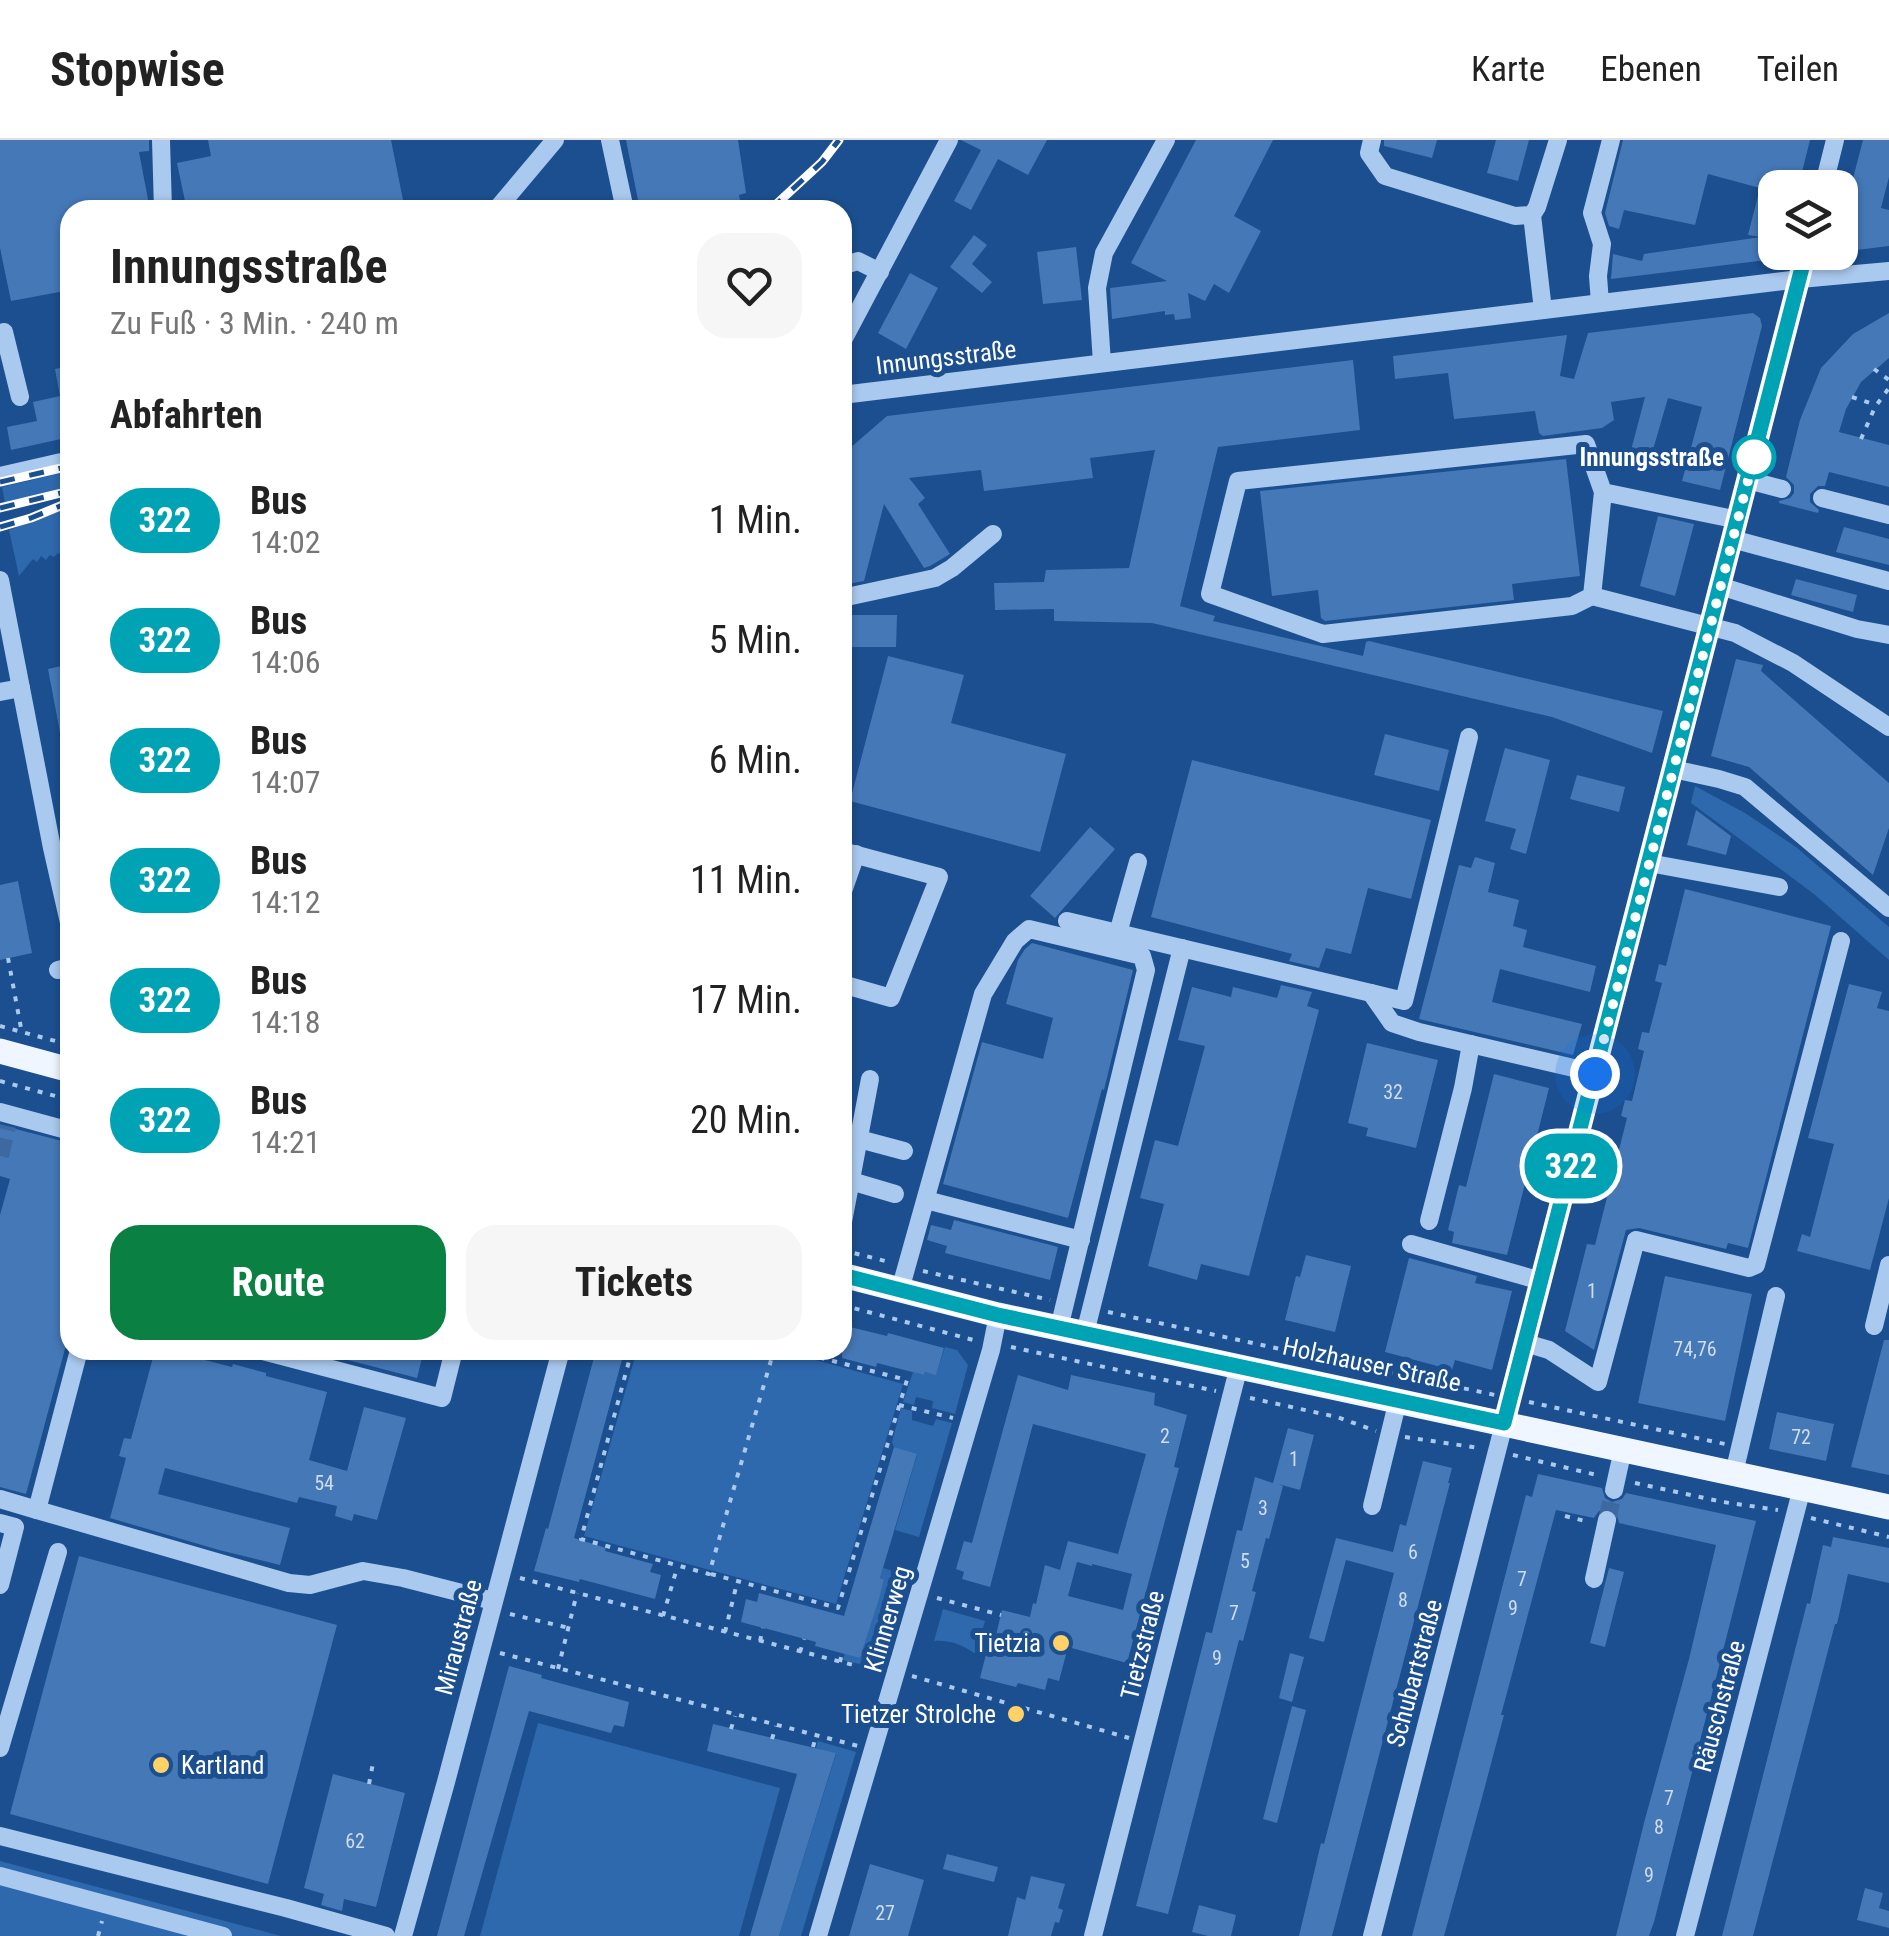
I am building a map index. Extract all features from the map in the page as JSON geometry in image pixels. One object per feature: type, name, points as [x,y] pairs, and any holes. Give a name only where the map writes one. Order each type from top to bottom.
[{"type":"main road","points":[[0,1051],[60,1067]]},
{"type":"main road","name":"Holzhauser Straße","points":[[852,1276],[903,1279],[998,1315],[1062,1315],[1239,1366],[1889,1507]]},
{"type":"street","points":[[161,140],[163,200]]},
{"type":"street","points":[[504,200],[555,140]]},
{"type":"street","points":[[610,140],[623,200]]},
{"type":"street","points":[[852,324],[949,140]]},
{"type":"street","points":[[1102,363],[1097,288],[1104,253],[1166,140]]},
{"type":"street","points":[[1372,140],[1369,153],[1385,176],[1515,216],[1532,215]]},
{"type":"street","points":[[1542,310],[1532,215],[1558,140]]},
{"type":"street","points":[[1600,303],[1602,244],[1592,213],[1612,140]]},
{"type":"street","points":[[1828,170],[1836,140]]},
{"type":"street","points":[[852,263],[858,261],[880,272]]},
{"type":"street","name":"Schubartstraße","points":[[1372,1936],[1802,270]]},
{"type":"street","name":"Innungsstraße","points":[[852,393],[1889,270]]},
{"type":"street","points":[[4,332],[20,398]]},
{"type":"street","points":[[1592,596],[1603,492],[1586,444],[1238,481],[1210,594],[1323,634],[1572,606],[1592,596],[1735,633],[1793,663],[1889,727]]},
{"type":"street","points":[[0,476],[60,462]]},
{"type":"street","points":[[1748,480],[1782,488]]},
{"type":"street","points":[[1603,492],[1738,520]]},
{"type":"street","points":[[1822,498],[1889,515]]},
{"type":"street","points":[[852,596],[935,578],[993,534]]},
{"type":"street","points":[[1732,539],[1889,581]]},
{"type":"street","points":[[0,580],[60,881]]},
{"type":"street","points":[[1720,586],[1857,629],[1889,635]]},
{"type":"street","points":[[0,692],[21,688]]},
{"type":"street","points":[[1067,921],[1404,1001],[1469,737]]},
{"type":"street","points":[[1673,769],[1745,788],[1889,908]]},
{"type":"street","points":[[852,853],[939,877],[891,998],[852,987]]},
{"type":"street","points":[[1118,933],[1138,862]]},
{"type":"street","points":[[1649,863],[1779,888]]},
{"type":"street","points":[[903,1279],[983,994],[1014,941],[1029,929],[1142,956],[1146,970],[1062,1315]]},
{"type":"street","points":[[1525,1343],[1550,1350],[1598,1382],[1636,1240],[1749,1268],[1756,1264],[1841,941]]},
{"type":"street","points":[[1088,1321],[1182,948]]},
{"type":"street","points":[[1371,993],[1392,1023],[1595,1074]]},
{"type":"street","points":[[1429,1221],[1471,1044]]},
{"type":"street","points":[[852,1176],[870,1080]]},
{"type":"street","points":[[6,1118],[60,1129]]},
{"type":"street","points":[[859,1138],[904,1151]]},
{"type":"street","points":[[852,1182],[895,1194]]},
{"type":"street","points":[[926,1200],[1080,1240]]},
{"type":"street","points":[[1411,1244],[1541,1281]]},
{"type":"street","points":[[1874,1326],[1889,1265]]},
{"type":"street","points":[[1734,1473],[1776,1296]]},
{"type":"street","name":"Klinnerweg","points":[[818,1936],[986,1368],[998,1315]]},
{"type":"street","points":[[37,1510],[76,1360]]},
{"type":"street","points":[[298,1360],[442,1398],[452,1360]]},
{"type":"street","name":"Miraustraße","points":[[403,1936],[559,1360]]},
{"type":"street","name":"Tietzstraße","points":[[1093,1936],[1239,1366]]},
{"type":"street","points":[[1372,1506],[1398,1400]]},
{"type":"street","points":[[1615,1485],[1623,1449]]},
{"type":"street","name":"Räuschstraße","points":[[1685,1936],[1802,1488]]},
{"type":"street","points":[[0,1499],[289,1583],[310,1585],[363,1571],[413,1576],[493,1601]]},
{"type":"street","points":[[0,1523],[14,1527],[0,1585]]},
{"type":"street","points":[[1594,1579],[1606,1523]]},
{"type":"street","points":[[0,1748],[58,1552]]},
{"type":"street","points":[[0,1836],[386,1936]]},
{"type":"street","points":[[0,1876],[224,1936]]},
{"type":"path","points":[[1874,369],[1889,380]]},
{"type":"path","points":[[1861,439],[1876,405],[1889,388]]},
{"type":"path","points":[[1852,397],[1876,405]]},
{"type":"path","points":[[8,958],[21,1028]]},
{"type":"path","points":[[0,1026],[60,1042]]},
{"type":"path","points":[[0,1081],[60,1097]]},
{"type":"path","points":[[852,1255],[903,1279],[1062,1315]]},
{"type":"path","points":[[852,1309],[982,1342]]},
{"type":"path","points":[[1088,1321],[1482,1392]]},
{"type":"path","points":[[1004,1346],[1219,1391]]},
{"type":"path","points":[[629,1360],[581,1538],[838,1608],[906,1380],[829,1360]]},
{"type":"path","points":[[709,1574],[771,1360]]},
{"type":"path","points":[[1247,1397],[1338,1417],[1390,1434],[1466,1446]]},
{"type":"path","points":[[899,1405],[955,1418]]},
{"type":"path","points":[[1540,1405],[1740,1447]]},
{"type":"path","points":[[1528,1459],[1615,1485],[1782,1510]]},
{"type":"path","points":[[1565,1516],[1606,1523]]},
{"type":"path","points":[[1807,1517],[1889,1537]]},
{"type":"path","points":[[663,1616],[678,1566]]},
{"type":"path","points":[[520,1578],[880,1672]]},
{"type":"path","points":[[726,1632],[738,1581]]},
{"type":"path","points":[[558,1668],[578,1593]]},
{"type":"path","points":[[933,1597],[1000,1615]]},
{"type":"path","points":[[510,1614],[568,1628]]},
{"type":"path","points":[[760,1641],[764,1628]]},
{"type":"path","points":[[800,1652],[804,1639]]},
{"type":"path","points":[[840,1662],[842,1652]]},
{"type":"path","points":[[500,1653],[858,1746]]},
{"type":"path","points":[[909,1676],[1128,1738]]},
{"type":"path","points":[[731,1728],[735,1716]]},
{"type":"path","points":[[772,1739],[776,1726]]},
{"type":"path","points":[[813,1746],[816,1736]]},
{"type":"path","points":[[368,1784],[373,1763]]},
{"type":"shaded area","points":[[60,473],[60,489],[5,503],[2,487]]},
{"type":"shaded area","points":[[60,511],[60,555],[50,555],[46,560],[41,556],[37,562],[33,559],[19,576],[9,530]]},
{"type":"shaded area","points":[[1695,786],[1796,847],[1889,927],[1889,960],[1814,894],[1691,803]]},
{"type":"shaded area","points":[[945,1347],[957,1350],[968,1365],[955,1414],[932,1408],[933,1401],[916,1397],[914,1405],[903,1402],[913,1372],[936,1374]]},
{"type":"shaded area","points":[[634,1360],[815,1360],[903,1384],[836,1604],[584,1536]]},
{"type":"shaded area","points":[[901,1408],[912,1411],[912,1420],[933,1426],[936,1419],[952,1423],[919,1537],[895,1530],[917,1455],[894,1447],[892,1442]]},
{"type":"shaded area","points":[[883,1568],[907,1575],[880,1669],[843,1660],[845,1653],[860,1658],[884,1581],[880,1578]]},
{"type":"shaded area","points":[[943,1609],[985,1621],[976,1654],[956,1644],[934,1641]]},
{"type":"shaded area","points":[[538,1723],[780,1788],[739,1936],[480,1936]]},
{"type":"shaded area","points":[[818,1741],[856,1752],[801,1936],[779,1936],[836,1754],[816,1748]]},
{"type":"shaded area","points":[[0,1861],[281,1936],[0,1936]]},
{"type":"building","points":[[0,140],[149,140],[149,151],[139,152],[148,200],[60,200],[60,292],[11,301],[0,248]]},
{"type":"building","points":[[208,140],[391,140],[403,200],[185,200],[177,163],[211,156]]},
{"type":"building","points":[[626,140],[738,140],[746,193],[739,195],[740,200],[638,200]]},
{"type":"building","points":[[961,140],[1047,140],[1028,175],[998,159],[971,210],[954,201],[981,150]]},
{"type":"building","points":[[1196,140],[1273,140],[1234,216],[1261,231],[1229,293],[1214,284],[1205,301],[1188,293],[1191,318],[1175,320],[1174,314],[1165,315],[1165,311],[1112,319],[1110,288],[1167,281],[1131,263]]},
{"type":"building","points":[[1384,140],[1437,140],[1432,158],[1384,146]]},
{"type":"building","points":[[1496,140],[1529,140],[1518,181],[1487,173]]},
{"type":"building","points":[[1623,140],[1810,140],[1802,170],[1758,170],[1758,187],[1708,174],[1695,225],[1624,210],[1619,229],[1609,226],[1605,213]]},
{"type":"building","points":[[1863,140],[1889,140],[1889,177],[1881,208],[1889,210],[1889,246],[1858,250],[1855,170]]},
{"type":"building","points":[[1758,196],[1758,237],[1748,235]]},
{"type":"building","points":[[974,235],[987,245],[972,264],[992,282],[982,293],[950,267]]},
{"type":"building","points":[[1758,237],[1758,261],[1611,279],[1613,254],[1642,261],[1644,254]]},
{"type":"building","points":[[1076,247],[1082,300],[1043,304],[1037,252]]},
{"type":"building","points":[[910,273],[938,288],[906,349],[878,333]]},
{"type":"building","points":[[1753,313],[1762,326],[1720,490],[1682,481],[1702,407],[1668,398],[1650,460],[1630,454],[1645,397],[1611,402],[1614,420],[1602,428],[1543,436],[1535,411],[1454,419],[1448,373],[1395,379],[1393,356],[1567,335],[1560,376],[1574,379],[1588,333]]},
{"type":"building","points":[[1889,313],[1889,358],[1861,382],[1839,432],[1889,445],[1889,487],[1829,472],[1825,486],[1818,486],[1810,494],[1810,502],[1818,513],[1779,503],[1794,493],[1794,485],[1786,477],[1800,420],[1821,368],[1853,334]]},
{"type":"building","points":[[1353,360],[1360,430],[1218,447],[1180,606],[1215,616],[1213,621],[1363,656],[1369,641],[1663,711],[1652,753],[1552,717],[1152,623],[1054,621],[1054,609],[995,610],[994,583],[1044,582],[1046,570],[1129,568],[1155,450],[1090,458],[1093,478],[984,491],[981,470],[909,478],[925,498],[918,504],[950,554],[924,568],[884,504],[864,581],[852,583],[852,446],[887,416]]},
{"type":"building","points":[[60,368],[60,396],[55,369]]},
{"type":"building","points":[[60,396],[60,439],[11,450],[7,427],[37,421],[33,402]]},
{"type":"building","points":[[1566,459],[1580,576],[1512,584],[1514,600],[1325,621],[1321,618],[1318,590],[1272,596],[1260,491]]},
{"type":"building","points":[[1658,516],[1694,524],[1675,596],[1640,586]]},
{"type":"building","points":[[1844,527],[1889,539],[1889,565],[1836,552]]},
{"type":"building","points":[[1796,579],[1857,595],[1853,612],[1791,595]]},
{"type":"building","points":[[852,615],[897,615],[896,647],[852,647]]},
{"type":"building","points":[[888,656],[964,675],[951,723],[1066,754],[1040,852],[852,802]]},
{"type":"building","points":[[1736,659],[1763,665],[1761,671],[1889,783],[1889,828],[1873,875],[1749,767],[1711,756]]},
{"type":"building","points":[[60,666],[60,732],[48,669]]},
{"type":"building","points":[[1385,734],[1449,750],[1439,791],[1374,775]]},
{"type":"building","points":[[1505,748],[1550,760],[1526,854],[1510,849],[1516,829],[1485,821]]},
{"type":"building","points":[[1192,760],[1431,820],[1411,899],[1368,888],[1351,954],[1326,948],[1319,968],[1289,961],[1292,954],[1151,917]]},
{"type":"building","points":[[1577,775],[1625,787],[1619,812],[1570,799]]},
{"type":"building","points":[[1696,810],[1731,836],[1726,855],[1687,845]]},
{"type":"building","points":[[1090,827],[1115,849],[1055,918],[1030,896]]},
{"type":"building","points":[[1475,857],[1495,863],[1488,892],[1519,900],[1513,926],[1527,930],[1523,947],[1596,966],[1590,992],[1500,969],[1492,1002],[1582,1024],[1573,1055],[1419,1019],[1459,865],[1471,868]]},
{"type":"building","points":[[18,881],[32,953],[0,960],[0,885]]},
{"type":"building","points":[[1685,889],[1831,926],[1748,1248],[1728,1243],[1726,1249],[1639,1228],[1626,1230],[1594,1350],[1565,1331],[1587,1244],[1595,1245],[1627,1118],[1621,1116],[1625,1100],[1632,1101],[1644,1051],[1638,1049],[1642,1032],[1649,1033],[1662,983],[1655,981],[1659,964],[1666,966]]},
{"type":"building","points":[[1032,943],[1133,970],[1068,1218],[943,1184],[982,1042],[1043,1059],[1053,1018],[1006,1004],[1018,960]]},
{"type":"building","points":[[1849,984],[1882,992],[1877,1008],[1889,1011],[1889,1198],[1870,1270],[1797,1251],[1802,1234],[1810,1237],[1834,1144],[1808,1138]]},
{"type":"building","points":[[1281,985],[1312,992],[1307,1006],[1319,1010],[1249,1276],[1201,1264],[1197,1280],[1148,1266],[1164,1204],[1140,1198],[1155,1140],[1178,1146],[1205,1046],[1178,1040],[1192,987],[1231,997],[1233,987],[1277,998]]},
{"type":"building","points":[[1367,1043],[1438,1060],[1416,1148],[1366,1136],[1368,1128],[1348,1123]]},
{"type":"building","points":[[1494,1074],[1549,1088],[1507,1255],[1452,1243],[1454,1232],[1448,1230],[1459,1185],[1466,1187]]},
{"type":"building","points":[[0,1125],[60,1140],[62,1360],[26,1494],[0,1487],[0,1215],[10,1179],[0,1176]]},
{"type":"building","points":[[954,1220],[1058,1247],[1050,1280],[945,1253],[947,1246],[927,1240],[931,1225],[951,1230]]},
{"type":"building","points":[[1306,1255],[1351,1266],[1335,1332],[1285,1320],[1296,1276],[1300,1277]]},
{"type":"building","points":[[1409,1258],[1477,1276],[1475,1283],[1512,1291],[1492,1370],[1455,1360],[1452,1370],[1385,1352]]},
{"type":"building","points":[[1665,1276],[1752,1294],[1725,1421],[1638,1403]]},
{"type":"building","points":[[852,1327],[944,1348],[936,1375],[877,1363],[876,1367],[850,1360]]},
{"type":"building","points":[[1884,1340],[1889,1340],[1889,1475],[1851,1467]]},
{"type":"building","points":[[152,1360],[205,1360],[232,1367],[233,1364],[327,1392],[309,1460],[347,1471],[364,1407],[406,1418],[377,1520],[354,1514],[352,1521],[335,1516],[337,1506],[299,1497],[297,1503],[165,1468],[158,1494],[290,1528],[280,1565],[110,1518],[126,1458],[119,1456],[124,1438],[131,1439]]},
{"type":"building","points":[[348,1360],[422,1360],[417,1378]]},
{"type":"building","points":[[593,1360],[622,1360],[574,1538],[653,1564],[650,1572],[661,1575],[655,1599],[534,1571]]},
{"type":"building","points":[[1018,1375],[1068,1390],[1071,1375],[1155,1393],[1154,1405],[1187,1415],[1174,1467],[1179,1468],[1127,1663],[1068,1647],[1059,1681],[1048,1678],[1045,1690],[980,1678],[1002,1610],[1030,1617],[1045,1565],[1060,1570],[1068,1541],[1118,1554],[1146,1454],[1033,1424],[990,1587],[962,1579],[964,1572],[956,1569],[964,1541],[972,1543]],"holes":[[[1077,1562],[1132,1574],[1123,1610],[1068,1596]]]},
{"type":"building","points":[[1777,1412],[1834,1424],[1826,1461],[1769,1449]]},
{"type":"building","points":[[1288,1428],[1314,1435],[1300,1490],[1278,1484],[1283,1486],[1252,1591],[1256,1592],[1243,1641],[1239,1640],[1168,1914],[1136,1906],[1206,1632],[1212,1633],[1237,1530],[1242,1531],[1255,1477],[1273,1483]]},
{"type":"building","points":[[894,1447],[917,1454],[860,1658],[741,1622],[746,1599],[757,1602],[759,1593],[844,1616]]},
{"type":"building","points":[[1423,1461],[1452,1468],[1450,1483],[1332,1936],[1299,1936],[1394,1573],[1346,1560],[1324,1642],[1309,1638],[1336,1538],[1393,1552],[1400,1524],[1406,1526]]},
{"type":"building","points":[[1538,1474],[1602,1488],[1605,1498],[1612,1502],[1626,1493],[1756,1521],[1654,1922],[1649,1936],[1616,1936],[1716,1545],[1619,1523],[1616,1512],[1609,1508],[1599,1511],[1594,1518],[1556,1510],[1444,1936],[1412,1936],[1526,1495],[1532,1497]]},
{"type":"building","points":[[1833,1537],[1889,1548],[1889,1583],[1848,1574],[1753,1936],[1722,1936],[1823,1545],[1831,1547]]},
{"type":"building","name":"Kartland","points":[[79,1556],[337,1625],[268,1884],[10,1814]]},
{"type":"building","points":[[1609,1568],[1624,1572],[1605,1647],[1590,1643]]},
{"type":"building","points":[[1290,1653],[1304,1657],[1292,1702],[1279,1698]]},
{"type":"building","points":[[509,1666],[629,1702],[624,1727],[614,1725],[611,1733],[529,1711],[464,1936],[437,1936]]},
{"type":"building","points":[[1292,1706],[1306,1710],[1277,1823],[1263,1819]]},
{"type":"building","points":[[713,1724],[836,1753],[779,1936],[750,1936],[797,1774],[707,1751]]},
{"type":"building","points":[[333,1774],[405,1793],[376,1907],[344,1899],[342,1911],[321,1905],[324,1894],[304,1888]]},
{"type":"building","points":[[947,1854],[998,1867],[994,1882],[943,1869]]},
{"type":"building","points":[[870,1864],[924,1880],[908,1936],[849,1936]]},
{"type":"building","points":[[1031,1876],[1065,1884],[1058,1908],[1063,1910],[1059,1923],[1055,1922],[1051,1936],[1008,1936],[1017,1897],[1025,1900]]},
{"type":"building","points":[[1865,1888],[1883,1893],[1879,1908],[1889,1911],[1889,1928],[1857,1920]]},
{"type":"building","points":[[1199,1905],[1236,1915],[1231,1936],[1192,1932]]},
{"type":"tunnel","points":[[0,1156],[7,1126]]},
{"type":"tunnel","points":[[1607,1520],[1614,1490]]},
{"type":"railway","points":[[781,200],[822,162],[839,140]]},
{"type":"railway","points":[[0,482],[60,468]]},
{"type":"railway","points":[[0,508],[60,493]]},
{"type":"railway","points":[[0,527],[60,506]]},
{"type":"bus line","name":"322","points":[[852,1278],[998,1315],[1504,1423],[1801,270]]},
{"type":"place","name":"Innungsstraße","points":[[1754,457]]},
{"type":"place","name":"Tietzia","points":[[1061,1643]]},
{"type":"place","name":"Tietzer Strolche","points":[[1016,1714]]},
{"type":"place","name":"Kartland","points":[[161,1765]]},
{"type":"route","points":[[1595,1074],[1754,457]]}]
